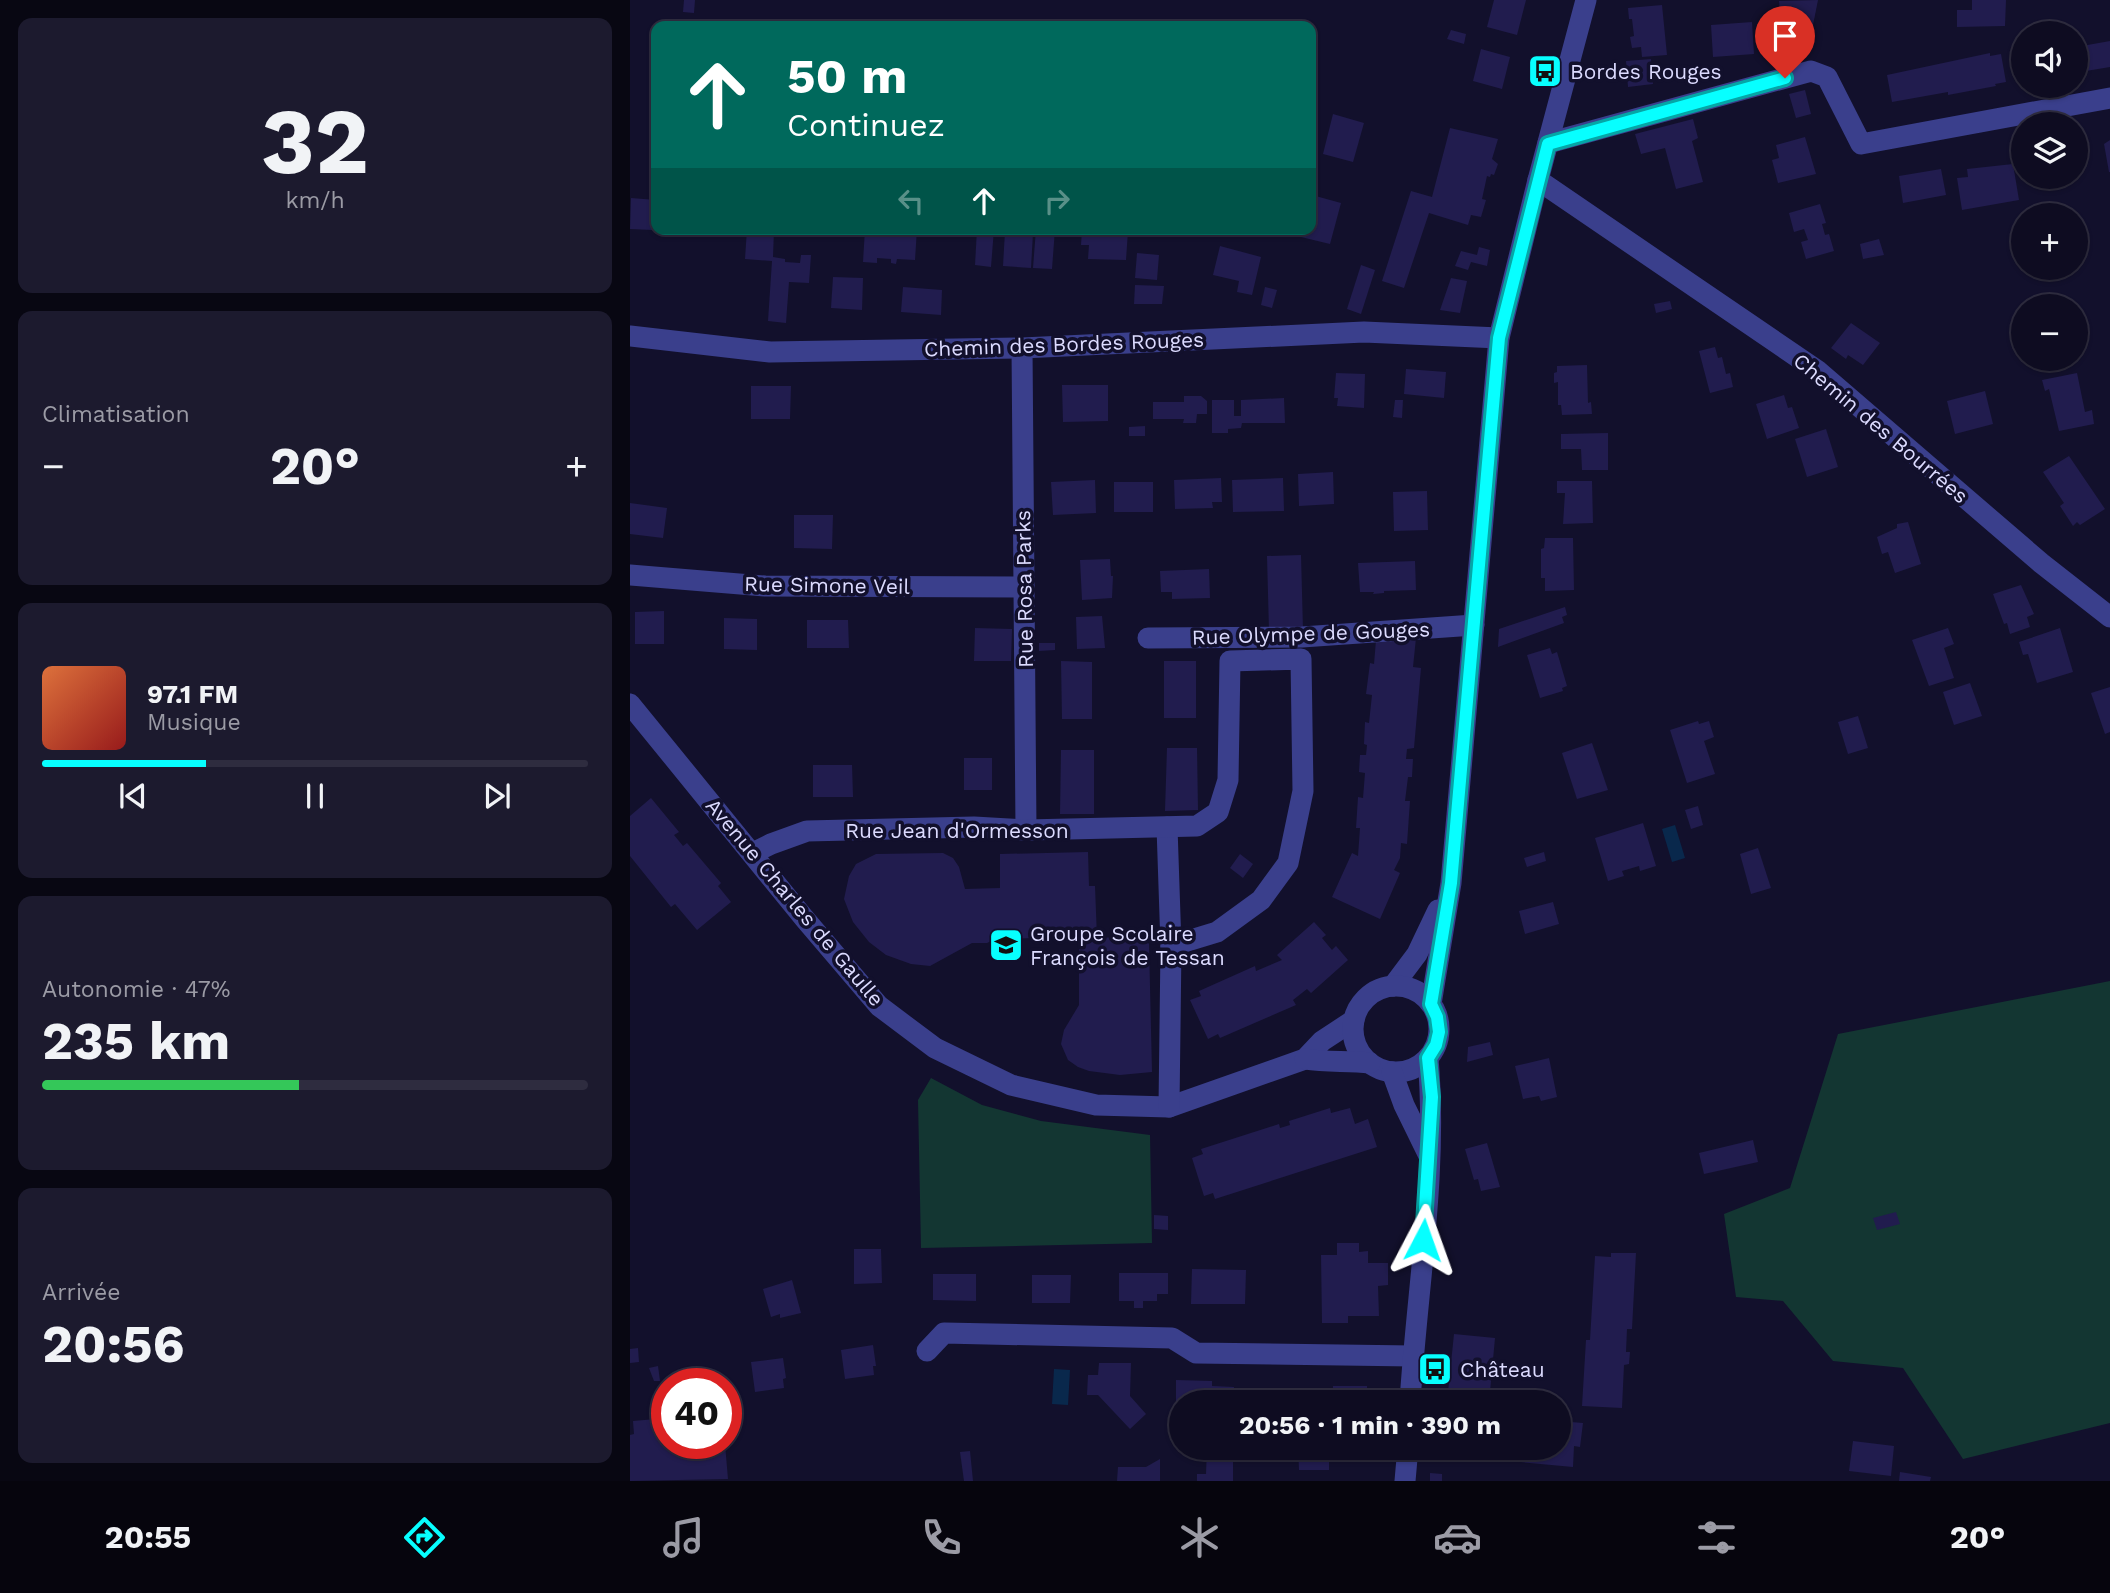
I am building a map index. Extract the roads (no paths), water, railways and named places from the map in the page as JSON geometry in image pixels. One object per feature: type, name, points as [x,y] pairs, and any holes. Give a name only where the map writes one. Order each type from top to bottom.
[{"type":"street","points":[[1431,1004],[1451,883],[1499,338],[1586,0]]},
{"type":"street","points":[[1548,144],[1811,71],[1827,77],[1861,144],[2110,98]]},
{"type":"street","name":"Chemin des Bourrées","points":[[1538,180],[1818,371],[2041,564],[2110,617]]},
{"type":"street","name":"Chemin des Bordes Rouges","points":[[630,336],[770,352],[1022,348],[1364,332],[1499,338]]},
{"type":"street","name":"Rue Rosa Parks","points":[[1022,348],[1026,830]]},
{"type":"street","name":"Rue Simone Veil","points":[[630,575],[765,586],[1024,587]]},
{"type":"street","name":"Rue Olympe de Gouges","points":[[1148,638],[1302,636],[1474,625]]},
{"type":"street","name":"Rue Olympe de Gouges","points":[[1171,946],[1217,932],[1262,900],[1288,863],[1303,791],[1301,659],[1230,661],[1228,780],[1218,812]]},
{"type":"street","name":"Avenue Charles de Gaulle","points":[[630,704],[879,1006],[935,1048],[1011,1085],[1097,1105],[1169,1107],[1305,1059],[1322,1041],[1354,1020]]},
{"type":"street","name":"Rue Jean d'Ormesson","points":[[753,853],[807,831],[1197,826],[1218,812]]},
{"type":"street","points":[[1167,827],[1171,946],[1169,1107]]},
{"type":"street","points":[[1393,986],[1417,954],[1451,883]]},
{"type":"street","points":[[1393,986],[1415,990],[1431,1004],[1437,1017],[1439,1032],[1436,1045],[1428,1058],[1418,1066],[1392,1072],[1370,1063],[1356,1044],[1354,1020],[1364,1000],[1372,993],[1393,986]]},
{"type":"street","points":[[1411,1390],[1429,1156],[1432,1097],[1428,1058]]},
{"type":"street","name":"Avenue Charles de Gaulle","points":[[1305,1059],[1329,1063],[1370,1063]]},
{"type":"street","points":[[1392,1072],[1404,1105],[1429,1156]]},
{"type":"street","points":[[927,1351],[944,1332],[1172,1338],[1196,1353],[1413,1356]]},
{"type":"street","points":[[1405,1481],[1407,1460]]},
{"type":"water","points":[[1675,825],[1685,858],[1672,862],[1662,829]]},
{"type":"water","points":[[1054,1369],[1070,1370],[1068,1405],[1052,1404]]},
{"type":"place","name":"Bordes Rouges","points":[[1545,71]]},
{"type":"place","name":"Groupe Scolaire François de Tessan","points":[[1006,945]]},
{"type":"place","name":"Château","points":[[1435,1369]]}]
